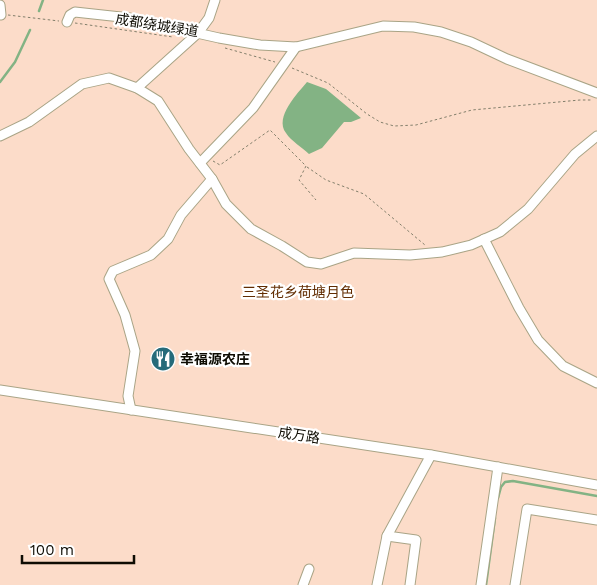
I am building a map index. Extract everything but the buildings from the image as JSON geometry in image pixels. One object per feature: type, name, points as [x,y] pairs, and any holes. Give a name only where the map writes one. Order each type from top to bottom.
[{"type":"street","points":[[137,88],[198,33],[209,18],[215,0]]},
{"type":"street","points":[[0,5],[1,15]]},
{"type":"street","points":[[67,22],[70,15],[76,12],[130,18],[260,45],[296,46],[383,26],[414,27],[441,32],[470,42],[507,59],[597,93]]},
{"type":"street","points":[[200,163],[240,123],[296,46]]},
{"type":"street","points":[[0,136],[29,122],[82,84],[109,78],[137,88],[158,101],[212,179],[226,204],[251,229],[306,262],[321,264],[354,253],[410,255],[435,253],[472,245],[500,232],[528,209],[575,154],[597,136]]},
{"type":"street","points":[[131,410],[128,396],[135,351],[125,315],[109,279],[113,271],[151,255],[168,239],[181,215],[212,179]]},
{"type":"street","points":[[484,239],[519,308],[538,340],[563,366],[597,383]]},
{"type":"street","name":"成万路","points":[[0,390],[430,455],[597,485]]},
{"type":"street","points":[[377,585],[387,536],[430,455]]},
{"type":"street","points":[[481,585],[498,467]]},
{"type":"street","points":[[515,585],[527,509],[597,520]]},
{"type":"street","points":[[387,536],[416,540],[410,585]]},
{"type":"street","points":[[303,585],[309,569]]},
{"type":"path","name":"成都绕城绿道","points":[[1,15],[173,37]]},
{"type":"path","points":[[217,46],[284,65],[328,83],[367,114],[380,122],[394,126],[416,124],[472,110],[597,100]]},
{"type":"path","points":[[220,165],[270,130],[306,166],[326,180],[364,194],[435,253]]},
{"type":"path","points":[[306,166],[299,180],[316,200]]},
{"type":"green space","name":"三圣花乡荷塘月色","points":[[0,0],[597,0],[597,585],[0,585]]},
{"type":"shaded area","points":[[307,82],[326,89],[361,118],[351,122],[344,122],[322,148],[309,154],[291,139],[283,127],[285,113],[293,99]]},
{"type":"waterway","points":[[39,11],[43,0]]},
{"type":"waterway","points":[[0,82],[15,62],[30,30]]},
{"type":"waterway","points":[[498,498],[501,487],[505,482],[513,481],[597,496]]},
{"type":"waterway","points":[[486,585],[495,518]]},
{"type":"place","name":"幸福源农庄","points":[[163,359]]}]
